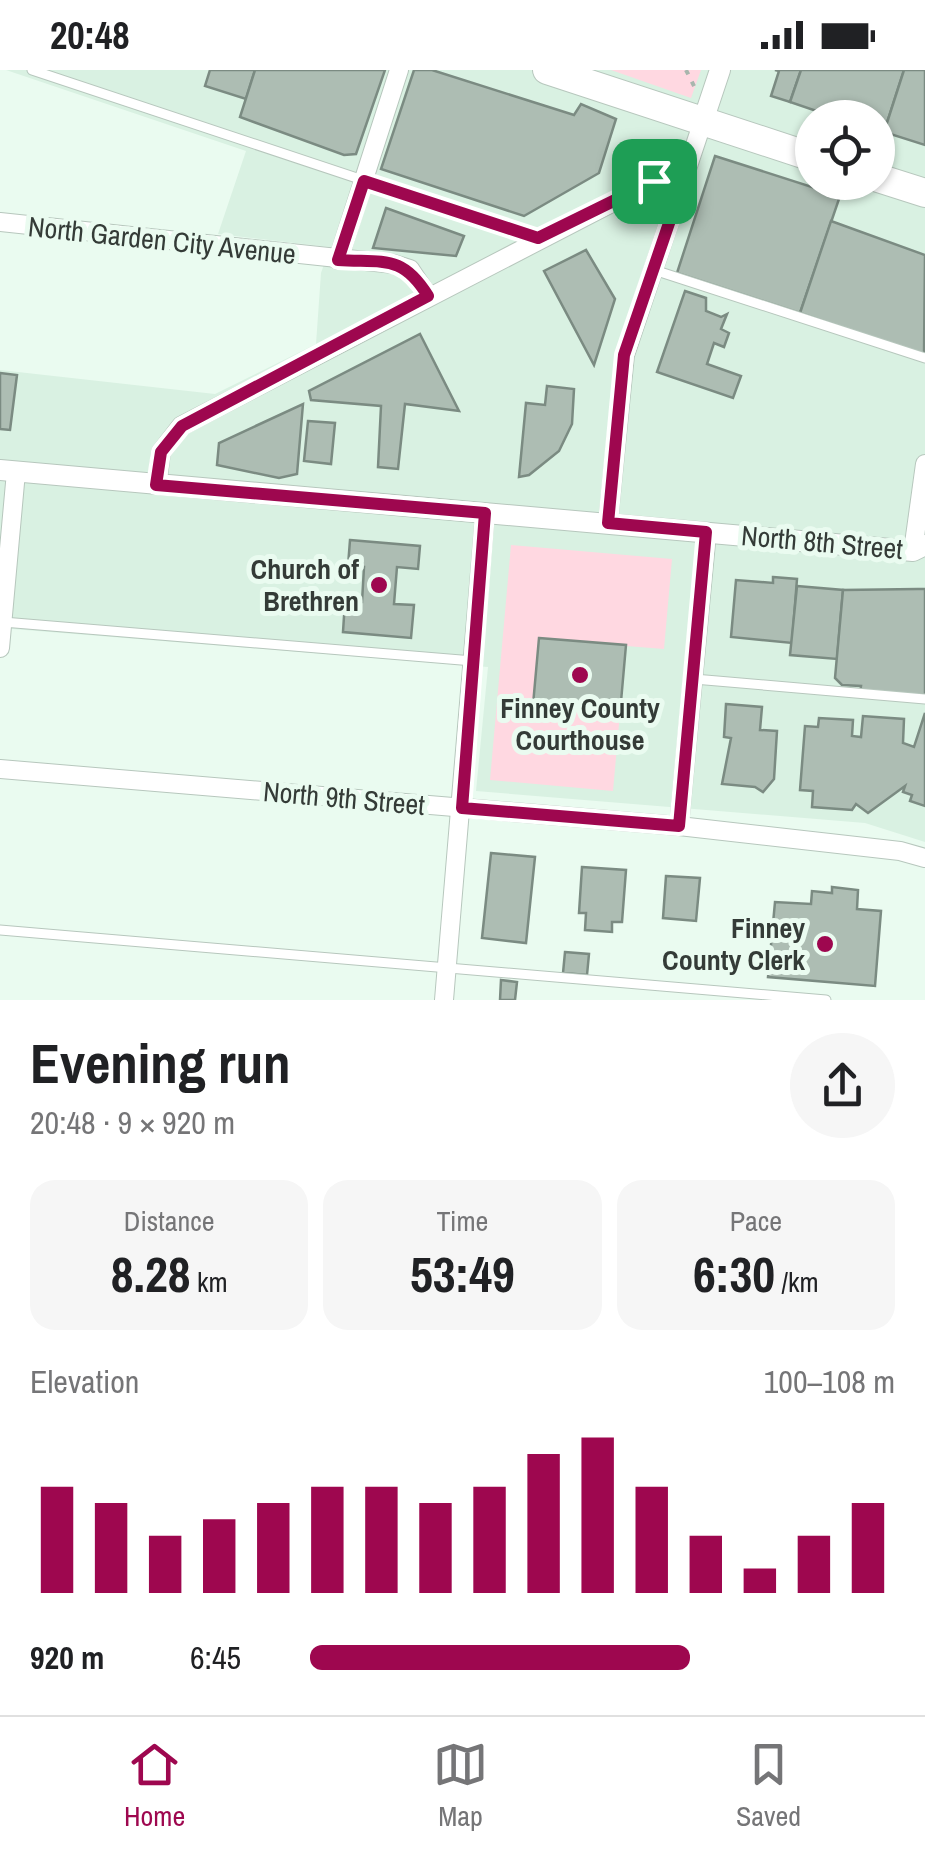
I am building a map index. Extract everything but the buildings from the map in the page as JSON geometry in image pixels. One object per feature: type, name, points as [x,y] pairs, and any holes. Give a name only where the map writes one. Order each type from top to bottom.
[{"type":"main road","points":[[547,70],[795,151]]},
{"type":"main road","points":[[895,184],[925,194]]},
{"type":"street","points":[[338,260],[399,70]]},
{"type":"street","points":[[608,523],[624,355],[720,70]]},
{"type":"street","points":[[156,485],[161,452],[182,426],[654,181],[681,188]]},
{"type":"street","name":"North Garden City Avenue","points":[[0,222],[402,266],[415,274],[428,296]]},
{"type":"street","points":[[919,548],[925,464]]},
{"type":"street","points":[[0,648],[8,471]]},
{"type":"street","name":"North 8th Street","points":[[8,471],[919,548]]},
{"type":"street","points":[[444,1000],[485,513]]},
{"type":"street","points":[[679,826],[706,532]]},
{"type":"street","name":"North 9th Street","points":[[0,768],[679,826],[900,851],[925,858]]},
{"type":"lane","points":[[32,70],[538,238]]},
{"type":"lane","points":[[654,270],[925,358]]},
{"type":"lane","points":[[1,622],[474,661]]},
{"type":"lane","points":[[692,678],[925,699]]},
{"type":"lane","points":[[0,930],[826,1000]]},
{"type":"shaded area","points":[[6,70],[925,70],[925,842],[865,823],[476,791],[488,667],[0,628],[0,370],[215,394],[316,344],[321,273],[330,247],[218,234],[246,151]]},
{"type":"shaded area","points":[[611,70],[701,70],[691,98]]},
{"type":"shaded area","points":[[511,545],[672,559],[664,649],[539,639],[533,705],[620,713],[613,791],[490,780]]},
{"type":"place","name":"Church of Brethren","points":[[379,585]]},
{"type":"place","name":"Finney County Courthouse","points":[[580,675]]},
{"type":"place","name":"Finney County Clerk","points":[[825,944]]},
{"type":"route","points":[[364,181],[538,238],[654,181],[681,188],[624,355],[608,523],[706,532],[679,826],[462,808],[485,513],[156,485],[161,452],[173,432],[182,426],[428,296],[410,269],[338,260],[364,181]]}]
